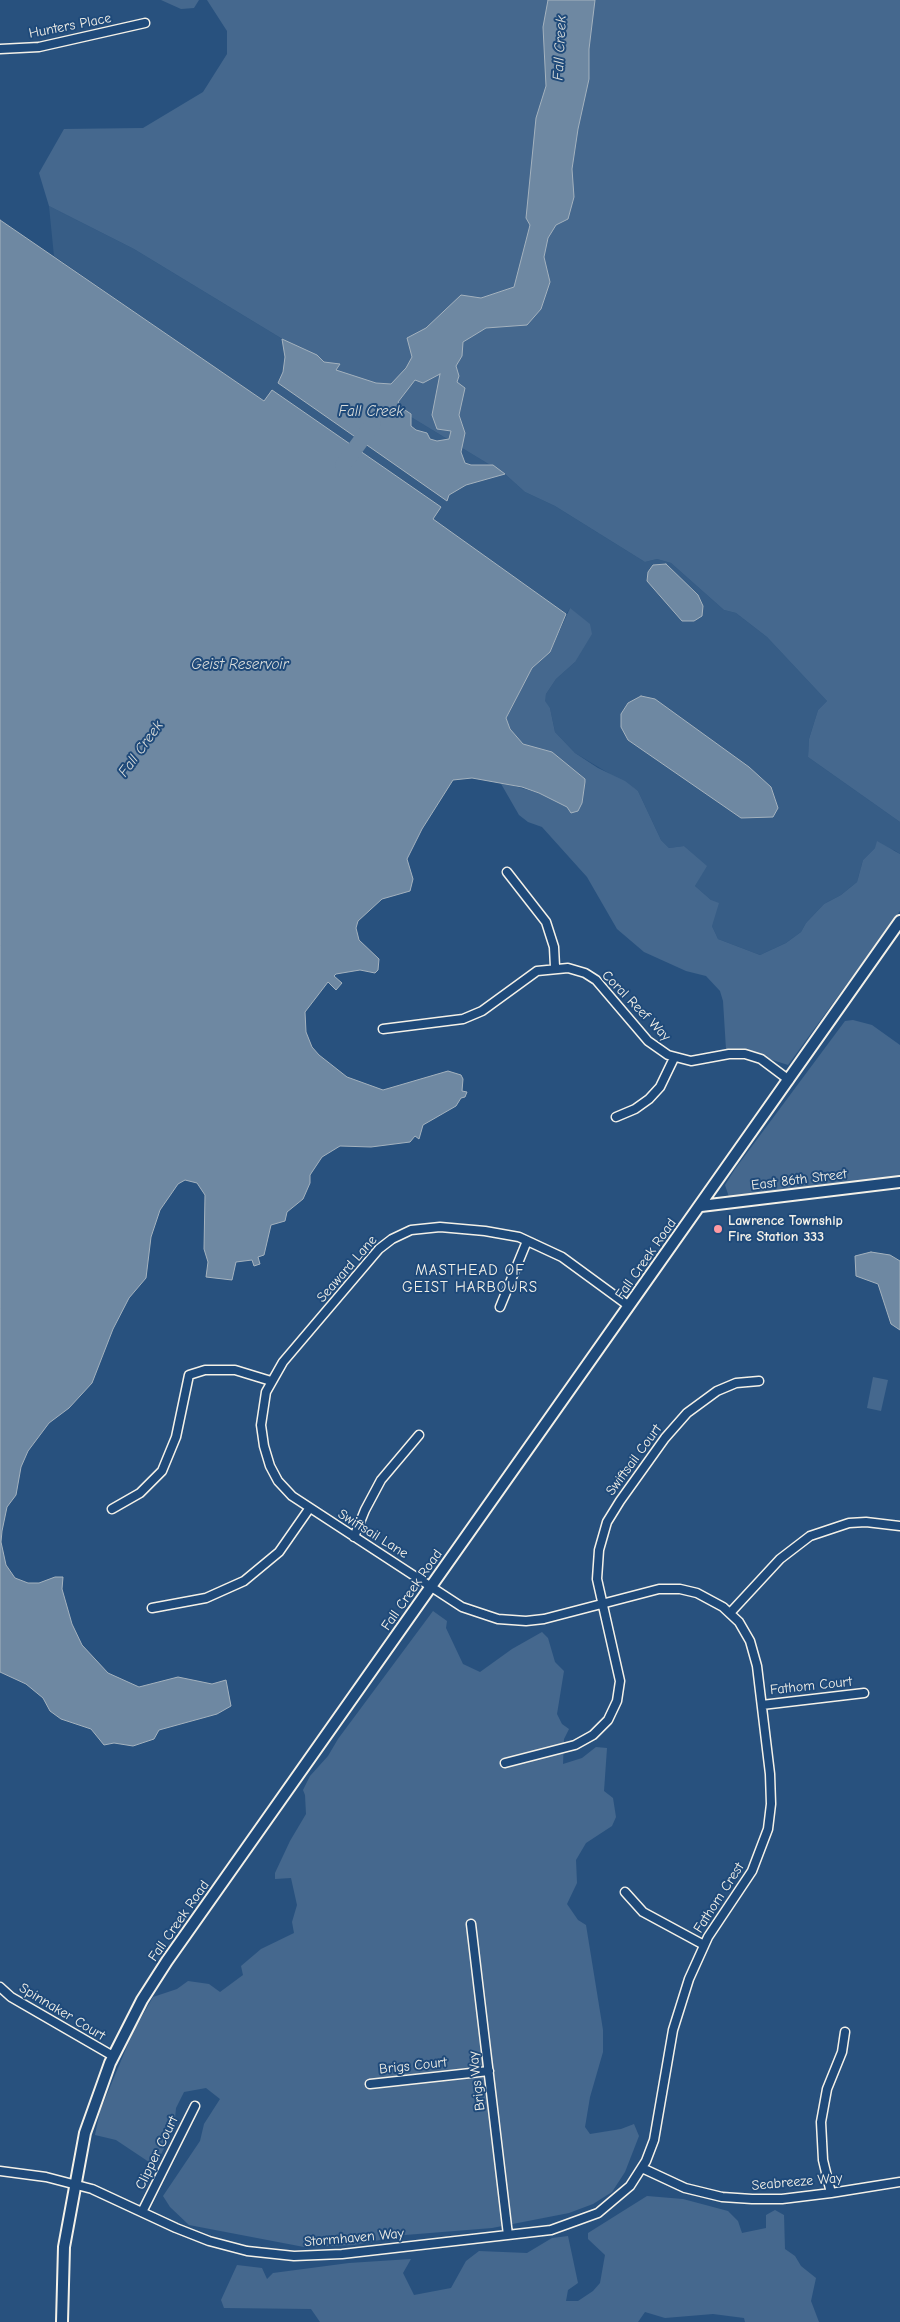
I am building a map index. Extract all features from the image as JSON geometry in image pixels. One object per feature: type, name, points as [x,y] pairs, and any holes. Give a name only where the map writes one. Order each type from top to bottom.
[{"type":"main road","name":"Fall Creek Road","points":[[62,2322],[64,2247],[85,2133],[113,2056],[134,2014],[160,1972],[900,921]]},
{"type":"main road","name":"East 86th Street","points":[[700,1206],[900,1182]]},
{"type":"street","name":"Hunters Place","points":[[0,49],[39,47],[144,24]]},
{"type":"street","points":[[507,872],[546,922],[554,947],[555,968]]},
{"type":"street","name":"Coral Reef Way","points":[[383,1029],[463,1019],[482,1011],[537,971],[572,968],[596,980],[648,1041],[674,1058],[692,1061],[729,1054],[745,1054],[761,1059],[789,1080]]},
{"type":"street","points":[[616,1117],[635,1109],[652,1096],[664,1080],[674,1058]]},
{"type":"street","name":"Seaward Lane","points":[[271,1381],[283,1362],[373,1255],[385,1243],[399,1234],[419,1228],[432,1227],[502,1233],[540,1245],[562,1257],[629,1306]]},
{"type":"street","points":[[500,1307],[527,1241]]},
{"type":"street","points":[[112,1509],[140,1493],[162,1471],[176,1437],[189,1374],[205,1370],[235,1370],[271,1381]]},
{"type":"street","name":"Swiftsail Lane","points":[[271,1381],[261,1417],[264,1450],[278,1481],[292,1496],[309,1509],[462,1607],[486,1616],[507,1620],[544,1619],[659,1589],[680,1589],[709,1598],[730,1613]]},
{"type":"street","name":"Swiftsail Court","points":[[505,1763],[575,1745],[586,1740],[603,1727],[612,1713],[618,1697],[620,1677],[597,1579],[599,1550],[608,1522],[620,1501],[665,1438],[687,1413],[717,1392],[736,1383],[759,1381]]},
{"type":"street","points":[[354,1537],[365,1510],[381,1480],[418,1435]]},
{"type":"street","points":[[152,1608],[206,1598],[244,1581],[279,1552],[309,1509]]},
{"type":"street","points":[[730,1613],[780,1559],[810,1536],[849,1523],[866,1522],[900,1526]]},
{"type":"street","name":"Fathom Crest","points":[[642,2168],[654,2140],[676,2018],[689,1979],[704,1945],[752,1871],[768,1829],[771,1787],[762,1705],[753,1649],[744,1629],[730,1613]]},
{"type":"street","name":"Fathom Court","points":[[762,1705],[864,1693]]},
{"type":"street","points":[[626,1892],[643,1912],[704,1945]]},
{"type":"street","name":"Brigs Way","points":[[472,1924],[508,2235]]},
{"type":"street","name":"Spinnaker Court","points":[[0,1987],[11,1997],[113,2056]]},
{"type":"street","points":[[831,2193],[823,2160],[821,2122],[830,2081],[842,2052],[845,2032]]},
{"type":"street","name":"Brigs Court","points":[[370,2084],[489,2071]]},
{"type":"street","name":"Clipper Court","points":[[142,2212],[194,2106]]},
{"type":"street","name":"Seabreeze Way","points":[[642,2168],[685,2188],[731,2198],[782,2199],[900,2182]]},
{"type":"street","name":"Stormhaven Way","points":[[0,2171],[75,2184],[100,2192],[209,2242],[276,2255],[324,2256],[551,2230],[598,2213],[621,2195],[642,2168]]},
{"type":"shaded area","points":[[161,0],[199,0],[194,8],[181,9]]},
{"type":"shaded area","points":[[207,0],[900,0],[900,822],[808,757],[809,739],[818,710],[827,701],[767,637],[736,613],[724,610],[671,563],[657,559],[645,562],[555,506],[525,492],[505,474],[134,249],[49,206],[39,173],[64,129],[143,128],[203,92],[227,54],[227,31]]},
{"type":"shaded area","points":[[49,206],[134,249],[505,474],[525,492],[555,506],[645,562],[657,559],[671,563],[724,610],[736,613],[767,637],[827,701],[818,710],[809,739],[808,757],[900,822],[900,854],[894,850],[875,848],[863,860],[857,882],[841,895],[824,904],[806,923],[801,932],[786,943],[760,955],[718,939],[712,926],[711,900],[695,886],[706,866],[684,846],[669,848],[661,840],[638,791],[575,753],[555,732],[550,708],[544,701],[546,694],[556,679],[575,662],[570,608],[566,614],[432,519],[441,507],[273,391],[264,401],[54,256]]},
{"type":"shaded area","points":[[570,608],[590,624],[592,634],[575,662],[556,679],[546,694],[545,701],[550,708],[555,732],[575,753],[598,768],[625,781],[638,791],[661,840],[669,848],[684,846],[707,866],[695,886],[711,900],[719,903],[712,926],[718,939],[760,955],[786,943],[801,932],[806,923],[824,904],[841,895],[857,882],[863,860],[875,848],[877,841],[900,854],[900,911],[788,1065],[748,1052],[726,1049],[723,1001],[720,991],[706,976],[686,971],[644,952],[617,929],[587,877],[542,827],[528,822],[519,815],[500,782],[539,793],[567,807],[552,752],[523,745],[510,729],[506,718],[532,668],[550,652]]},
{"type":"shaded area","points":[[853,1020],[872,1025],[900,1045],[900,1178],[729,1197],[725,1185],[735,1169],[845,1021]]},
{"type":"shaded area","points":[[873,1377],[888,1380],[881,1411],[867,1408]]},
{"type":"shaded area","points":[[433,1611],[447,1621],[446,1628],[463,1664],[480,1672],[512,1649],[542,1632],[548,1638],[555,1662],[564,1671],[557,1714],[562,1724],[569,1729],[564,1739],[563,1764],[582,1758],[596,1747],[607,1748],[604,1791],[613,1798],[616,1817],[612,1826],[586,1843],[576,1860],[577,1883],[567,1904],[578,1920],[586,1925],[603,2030],[603,2052],[590,2097],[585,2127],[590,2134],[621,2129],[634,2124],[639,2136],[625,2172],[612,2192],[593,2204],[569,2213],[492,2228],[405,2235],[354,2245],[304,2247],[189,2225],[170,2207],[163,2196],[200,2141],[204,2124],[220,2099],[206,2088],[184,2092],[176,2108],[174,2129],[155,2166],[116,2140],[95,2135],[100,2111],[133,2032],[153,1997],[177,1989],[188,1981],[209,1984],[220,1992],[243,1975],[241,1966],[261,1949],[294,1933],[292,1922],[297,1905],[291,1878],[275,1879],[275,1873],[290,1841],[306,1814],[303,1790],[310,1776],[328,1756],[338,1739]]},
{"type":"shaded area","points":[[647,2196],[683,2199],[728,2211],[738,2221],[742,2233],[766,2228],[766,2215],[775,2210],[784,2215],[785,2249],[795,2256],[801,2266],[816,2278],[811,2301],[819,2322],[745,2322],[744,2318],[713,2314],[665,2318],[645,2312],[638,2322],[320,2322],[311,2309],[224,2308],[221,2300],[237,2265],[262,2268],[267,2279],[273,2273],[349,2263],[411,2259],[403,2273],[414,2295],[451,2288],[466,2261],[479,2251],[527,2253],[552,2238],[568,2236],[578,2283],[568,2290],[566,2301],[578,2301],[593,2291],[600,2283],[605,2255],[588,2239],[588,2233]]},
{"type":"water","name":"Fall Creek","points":[[548,0],[595,0],[589,49],[589,79],[578,129],[572,169],[574,197],[568,219],[556,225],[548,238],[544,257],[550,282],[541,309],[527,325],[486,328],[463,342],[462,356],[456,366],[459,376],[457,382],[465,388],[459,415],[465,433],[461,452],[465,463],[471,465],[493,465],[505,474],[466,485],[449,495],[447,501],[278,383],[283,372],[285,357],[282,339],[317,355],[324,362],[340,364],[336,370],[376,383],[391,384],[406,368],[412,357],[407,338],[426,328],[461,295],[481,298],[514,287],[530,225],[526,218],[536,118],[546,86],[543,27]],"holes":[[[440,374],[432,415],[437,429],[451,431],[449,439],[437,441],[430,439],[427,433],[416,430],[411,426],[411,414],[402,408],[398,402],[415,380],[423,383]]]},
{"type":"water","name":"Geist Reservoir","points":[[0,220],[264,401],[272,390],[441,507],[433,519],[566,614],[550,652],[532,668],[506,718],[510,729],[523,744],[552,752],[585,779],[582,803],[578,811],[571,813],[567,807],[522,787],[472,778],[453,780],[422,829],[407,859],[413,879],[410,891],[382,899],[358,921],[356,928],[359,940],[379,959],[378,970],[375,973],[360,970],[336,974],[334,976],[342,983],[336,990],[328,982],[305,1012],[306,1032],[312,1047],[319,1055],[347,1077],[383,1090],[448,1071],[461,1075],[463,1079],[462,1091],[467,1092],[465,1097],[461,1098],[456,1106],[423,1125],[419,1139],[415,1136],[410,1142],[371,1147],[340,1146],[322,1157],[310,1175],[310,1183],[303,1199],[287,1212],[285,1221],[271,1225],[264,1255],[258,1257],[260,1264],[254,1266],[252,1260],[236,1262],[232,1280],[206,1277],[208,1262],[204,1249],[205,1195],[197,1183],[185,1180],[178,1184],[160,1210],[151,1237],[146,1278],[129,1298],[113,1329],[92,1383],[69,1408],[49,1423],[28,1451],[21,1467],[16,1495],[7,1507],[2,1531],[1,1542],[6,1565],[15,1578],[28,1583],[39,1583],[55,1577],[63,1577],[62,1589],[72,1624],[82,1645],[108,1673],[139,1687],[178,1677],[212,1684],[226,1680],[231,1706],[217,1714],[159,1730],[154,1739],[133,1746],[114,1743],[104,1745],[91,1729],[61,1719],[50,1711],[43,1698],[26,1684],[0,1672]]},
{"type":"water","points":[[666,564],[698,595],[703,606],[702,616],[694,621],[682,621],[647,581],[648,572],[653,565]]},
{"type":"water","points":[[641,696],[655,699],[749,767],[771,787],[778,808],[773,817],[741,818],[628,740],[621,727],[621,714],[628,703]]},
{"type":"water","points":[[871,1252],[890,1255],[900,1261],[900,1330],[891,1324],[878,1284],[856,1276],[855,1256]]},
{"type":"waterway","name":"Fall Creek","points":[[343,465],[373,424]]},
{"type":"place","name":"Lawrence Township Fire Station 333","points":[[718,1229]]},
{"type":"district","name":"MASTHEAD OF GEIST HARBOURS","points":[[470,1280]]}]
